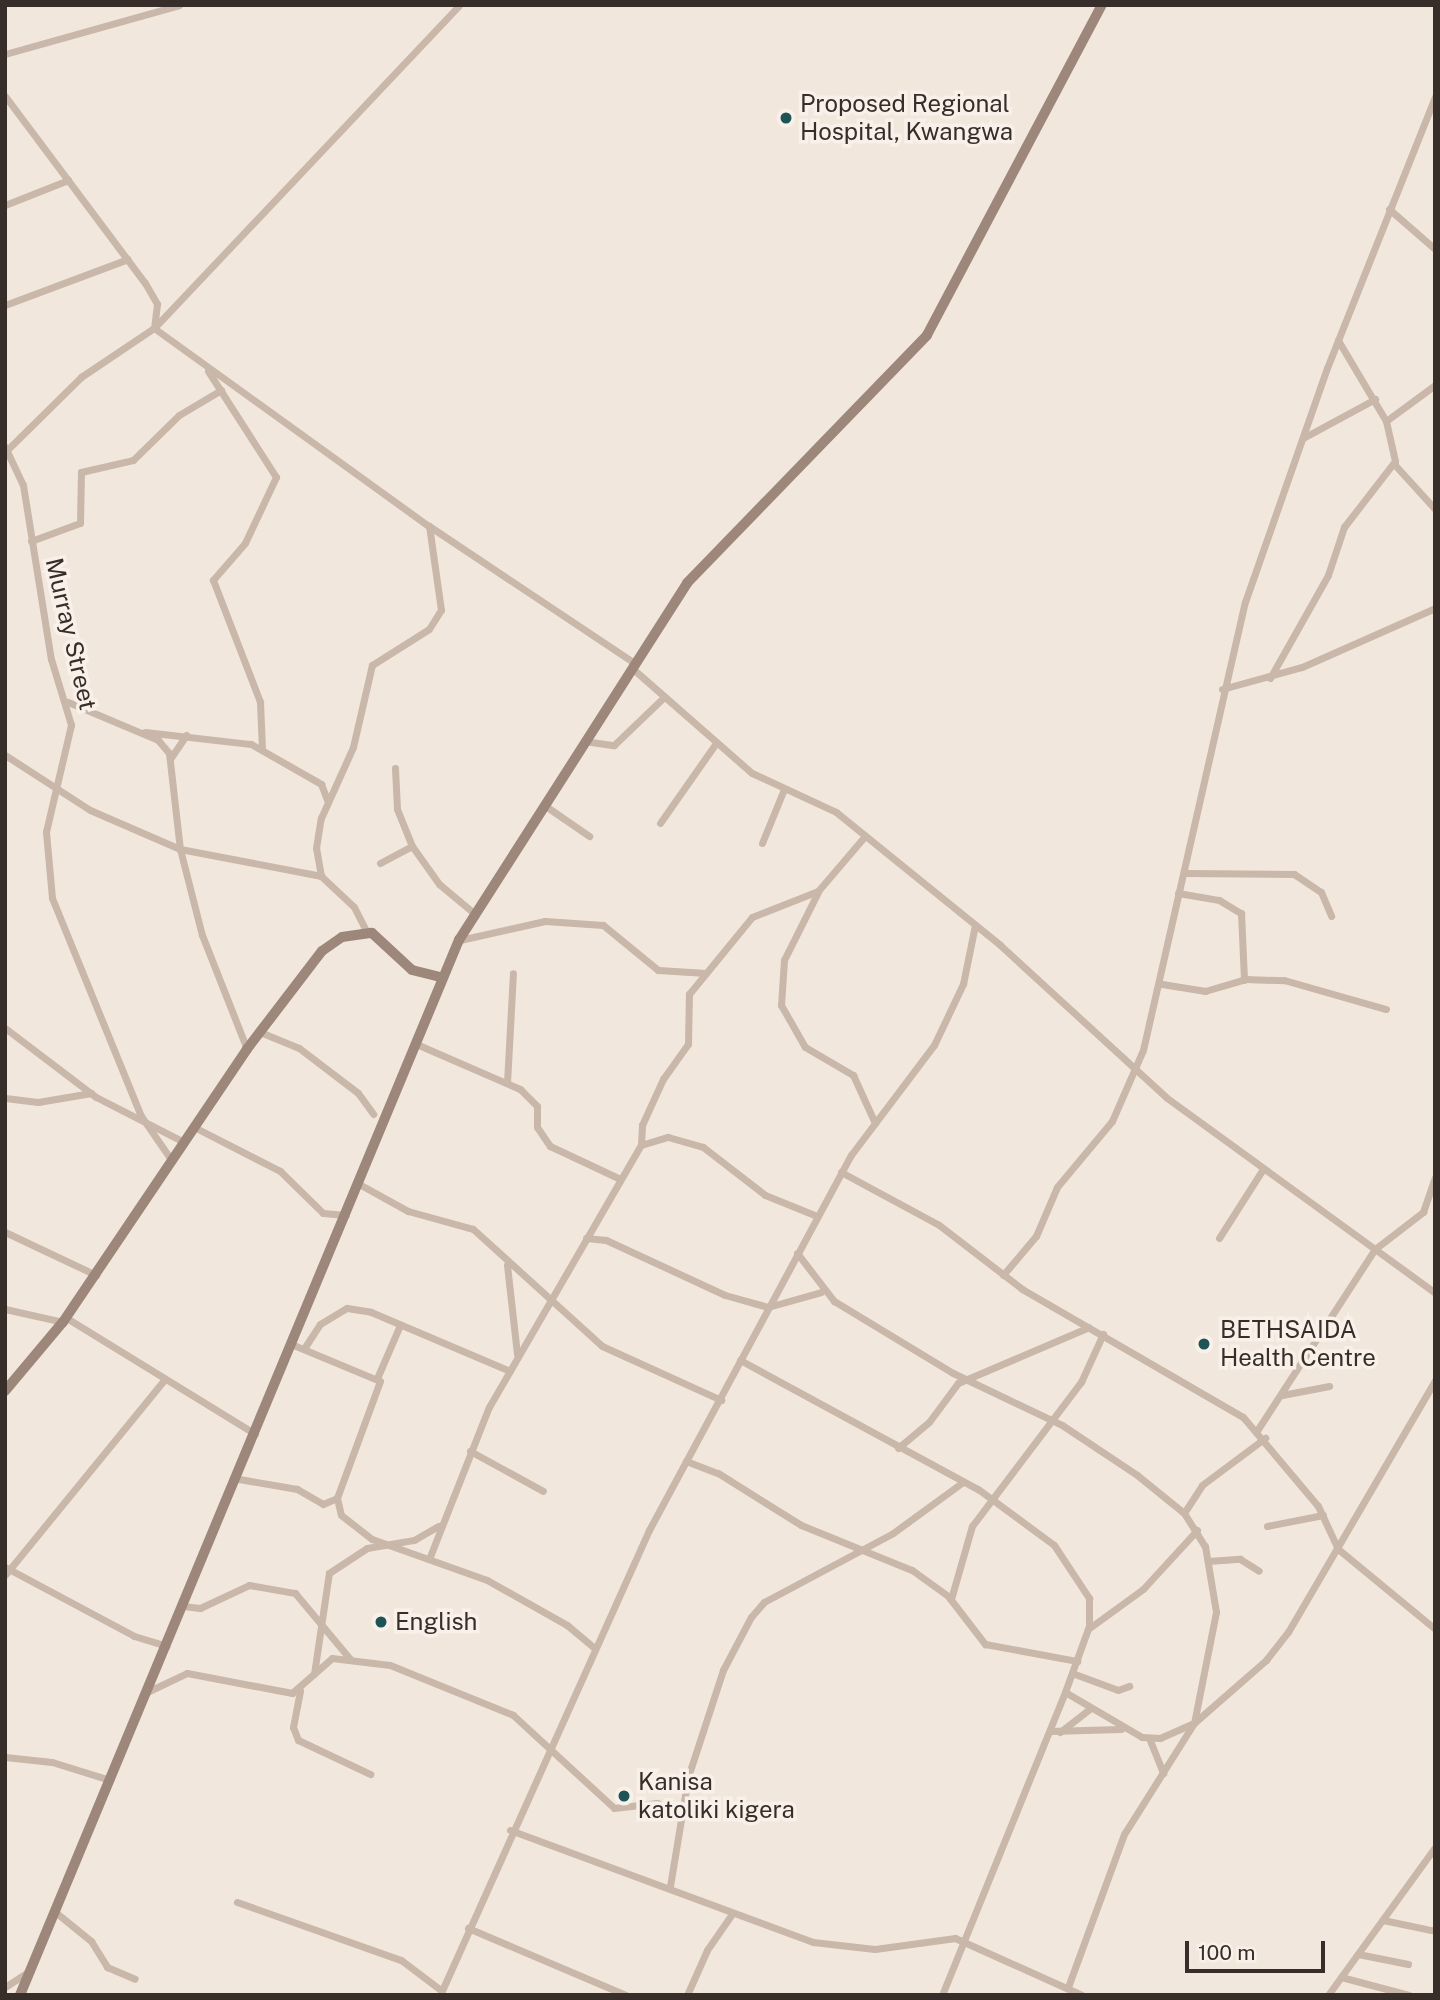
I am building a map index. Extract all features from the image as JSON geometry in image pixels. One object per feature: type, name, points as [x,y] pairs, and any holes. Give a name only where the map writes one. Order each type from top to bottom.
[{"type":"street","points":[[5,54],[179,5]]},
{"type":"street","points":[[6,448],[81,377],[154,328],[459,5]]},
{"type":"street","points":[[20,1995],[239,1479],[440,977],[459,940],[543,804],[687,583],[927,335],[1102,5]]},
{"type":"street","points":[[5,96],[128,259],[157,304],[154,328]]},
{"type":"street","points":[[1003,1275],[1036,1236],[1057,1187],[1112,1121],[1136,1068],[1163,984],[1178,893],[1222,689],[1302,438],[1389,209],[1435,97]]},
{"type":"street","points":[[5,205],[68,180]]},
{"type":"street","points":[[1389,209],[1435,249]]},
{"type":"street","points":[[5,305],[128,259]]},
{"type":"street","points":[[154,328],[429,526],[634,666],[752,774],[826,806],[866,836],[975,925],[1136,1068],[1263,1169],[1435,1293]]},
{"type":"street","points":[[1338,340],[1386,421],[1394,464],[1435,509]]},
{"type":"street","points":[[206,368],[276,477],[245,543],[213,580],[260,702],[261,749]]},
{"type":"street","points":[[1386,421],[1435,385]]},
{"type":"street","points":[[31,541],[80,523],[81,472],[133,460],[179,415],[221,390]]},
{"type":"street","points":[[1302,438],[1375,399]]},
{"type":"street","name":"Murray Street","points":[[6,448],[23,485],[56,682],[68,702],[71,725],[46,838],[52,898],[145,1122]]},
{"type":"street","points":[[1270,678],[1328,575],[1344,527],[1394,464]]},
{"type":"street","points":[[321,876],[317,835],[358,730],[372,665],[429,629],[441,610],[429,526]]},
{"type":"street","points":[[1222,689],[1270,678],[1435,608]]},
{"type":"street","points":[[584,741],[614,745],[664,696]]},
{"type":"street","points":[[68,702],[158,740],[170,759],[180,849],[216,978],[247,1049]]},
{"type":"street","points":[[141,732],[229,737],[261,749],[322,785],[335,788]]},
{"type":"street","points":[[170,759],[186,735]]},
{"type":"street","points":[[660,823],[716,743]]},
{"type":"street","points":[[7,758],[114,823],[180,849],[321,876],[354,908],[367,932]]},
{"type":"street","points":[[396,768],[397,809],[412,846],[439,884],[475,914]]},
{"type":"street","points":[[322,785],[329,803]]},
{"type":"street","points":[[762,843],[784,789]]},
{"type":"street","points":[[543,804],[589,836]]},
{"type":"street","points":[[866,836],[818,891],[784,960],[781,1005],[805,1047],[853,1075],[876,1123]]},
{"type":"street","points":[[380,863],[412,846]]},
{"type":"street","points":[[1184,873],[1294,874],[1321,892],[1331,916]]},
{"type":"street","points":[[429,1559],[438,1526],[470,1451],[517,1357],[547,1299],[641,1144],[642,1125],[663,1079],[688,1044],[688,996],[752,917],[818,891]]},
{"type":"street","points":[[1178,893],[1219,900],[1241,914],[1244,980]]},
{"type":"street","points":[[459,940],[545,921],[603,925],[659,970],[706,973]]},
{"type":"street","points":[[237,1902],[401,1960],[441,1993],[510,1830],[593,1647],[686,1461],[841,1172],[876,1123],[902,1095],[945,1025],[975,925]]},
{"type":"street","points":[[5,1391],[64,1320],[247,1049],[322,951],[342,937],[367,932],[386,940],[412,970],[440,977]]},
{"type":"street","points":[[507,1083],[513,973]]},
{"type":"street","points":[[1163,984],[1205,991],[1244,980],[1284,979],[1386,1009]]},
{"type":"street","points":[[5,1028],[91,1093],[184,1142]]},
{"type":"street","points":[[260,1032],[299,1048],[358,1093],[373,1115]]},
{"type":"street","points":[[414,1043],[507,1083],[536,1104],[537,1127],[550,1146],[620,1179]]},
{"type":"street","points":[[5,1098],[42,1102],[91,1093]]},
{"type":"street","points":[[145,1122],[172,1161]]},
{"type":"street","points":[[194,1128],[280,1171],[323,1213],[346,1215]]},
{"type":"street","points":[[641,1144],[668,1137],[703,1147],[765,1195],[817,1216]]},
{"type":"street","points":[[1219,1238],[1263,1169]]},
{"type":"street","points":[[841,1172],[939,1225],[1003,1275],[1258,1429],[1323,1515],[1338,1549],[1435,1629]]},
{"type":"street","points":[[1258,1429],[1375,1250],[1418,1219],[1431,1201],[1435,1178]]},
{"type":"street","points":[[359,1184],[408,1211],[473,1229],[507,1265],[602,1346],[721,1400]]},
{"type":"street","points":[[5,1232],[96,1275]]},
{"type":"street","points":[[586,1238],[606,1240],[707,1288],[768,1307],[821,1292]]},
{"type":"street","points":[[797,1253],[821,1292],[966,1379],[1051,1420],[1184,1513],[1197,1530],[1209,1561],[1215,1620],[1194,1723]]},
{"type":"street","points":[[507,1265],[517,1357]]},
{"type":"street","points":[[305,1347],[340,1309],[371,1312],[510,1371]]},
{"type":"street","points":[[5,1310],[64,1320],[256,1435]]},
{"type":"street","points":[[400,1325],[378,1376],[337,1498],[341,1515],[390,1546],[487,1580],[567,1625],[593,1647]]},
{"type":"street","points":[[898,1448],[966,1379],[1089,1327]]},
{"type":"street","points":[[951,1600],[966,1539],[1081,1382],[1103,1334]]},
{"type":"street","points":[[292,1344],[378,1376]]},
{"type":"street","points":[[740,1360],[995,1502],[1054,1545],[1080,1577],[1089,1598],[1087,1630],[1077,1661],[942,1995]]},
{"type":"street","points":[[164,1380],[7,1570],[134,1636],[166,1646]]},
{"type":"street","points":[[1068,1987],[1124,1834],[1194,1723],[1272,1653],[1338,1549],[1389,1450],[1435,1380]]},
{"type":"street","points":[[1282,1395],[1329,1385]]},
{"type":"street","points":[[1184,1513],[1202,1485],[1265,1438]]},
{"type":"street","points":[[470,1451],[543,1491]]},
{"type":"street","points":[[686,1461],[718,1473],[801,1525],[904,1564],[951,1600],[985,1644],[1077,1661]]},
{"type":"street","points":[[239,1479],[297,1489],[323,1504],[337,1498]]},
{"type":"street","points":[[670,1886],[679,1812],[723,1670],[744,1627],[764,1602],[860,1549],[963,1482]]},
{"type":"street","points":[[1267,1526],[1323,1515]]},
{"type":"street","points":[[314,1675],[320,1618],[329,1573],[367,1548],[390,1546],[438,1526]]},
{"type":"street","points":[[1087,1630],[1143,1589],[1197,1530]]},
{"type":"street","points":[[1209,1561],[1240,1559],[1259,1571]]},
{"type":"street","points":[[183,1606],[200,1608],[254,1584],[297,1594],[320,1618],[350,1658]]},
{"type":"street","points":[[370,1774],[298,1740],[293,1727],[300,1691],[329,1660],[350,1658],[404,1668],[500,1709],[614,1808],[657,1803],[679,1812]]},
{"type":"street","points":[[146,1693],[184,1673],[300,1691]]},
{"type":"street","points":[[1072,1673],[1118,1690],[1129,1686]]},
{"type":"street","points":[[1065,1692],[1122,1729],[1149,1738],[1194,1723]]},
{"type":"street","points":[[1060,1732],[1089,1709]]},
{"type":"street","points":[[1050,1731],[1122,1729]]},
{"type":"street","points":[[1149,1738],[1163,1774]]},
{"type":"street","points":[[5,1757],[52,1762],[110,1780]]},
{"type":"street","points":[[510,1830],[670,1886],[732,1914],[836,1947],[965,1941],[1082,1995]]},
{"type":"street","points":[[1328,1995],[1435,1847]]},
{"type":"street","points":[[54,1911],[91,1941],[107,1966],[135,1979]]},
{"type":"street","points":[[687,1995],[707,1950],[732,1914]]},
{"type":"street","points":[[1383,1920],[1435,1931]]},
{"type":"street","points":[[468,1927],[626,1995]]},
{"type":"street","points":[[1358,1954],[1408,1964]]},
{"type":"street","points":[[5,1987],[30,1971]]},
{"type":"street","points":[[1341,1977],[1409,1995]]},
{"type":"place","name":"Proposed Regional Hospital, Kwangwa","points":[[786,118]]},
{"type":"place","name":"BETHSAIDA Health Centre","points":[[1204,1344]]},
{"type":"place","name":"English","points":[[381,1622]]},
{"type":"place","name":"Kanisa katoliki kigera","points":[[624,1796]]}]
